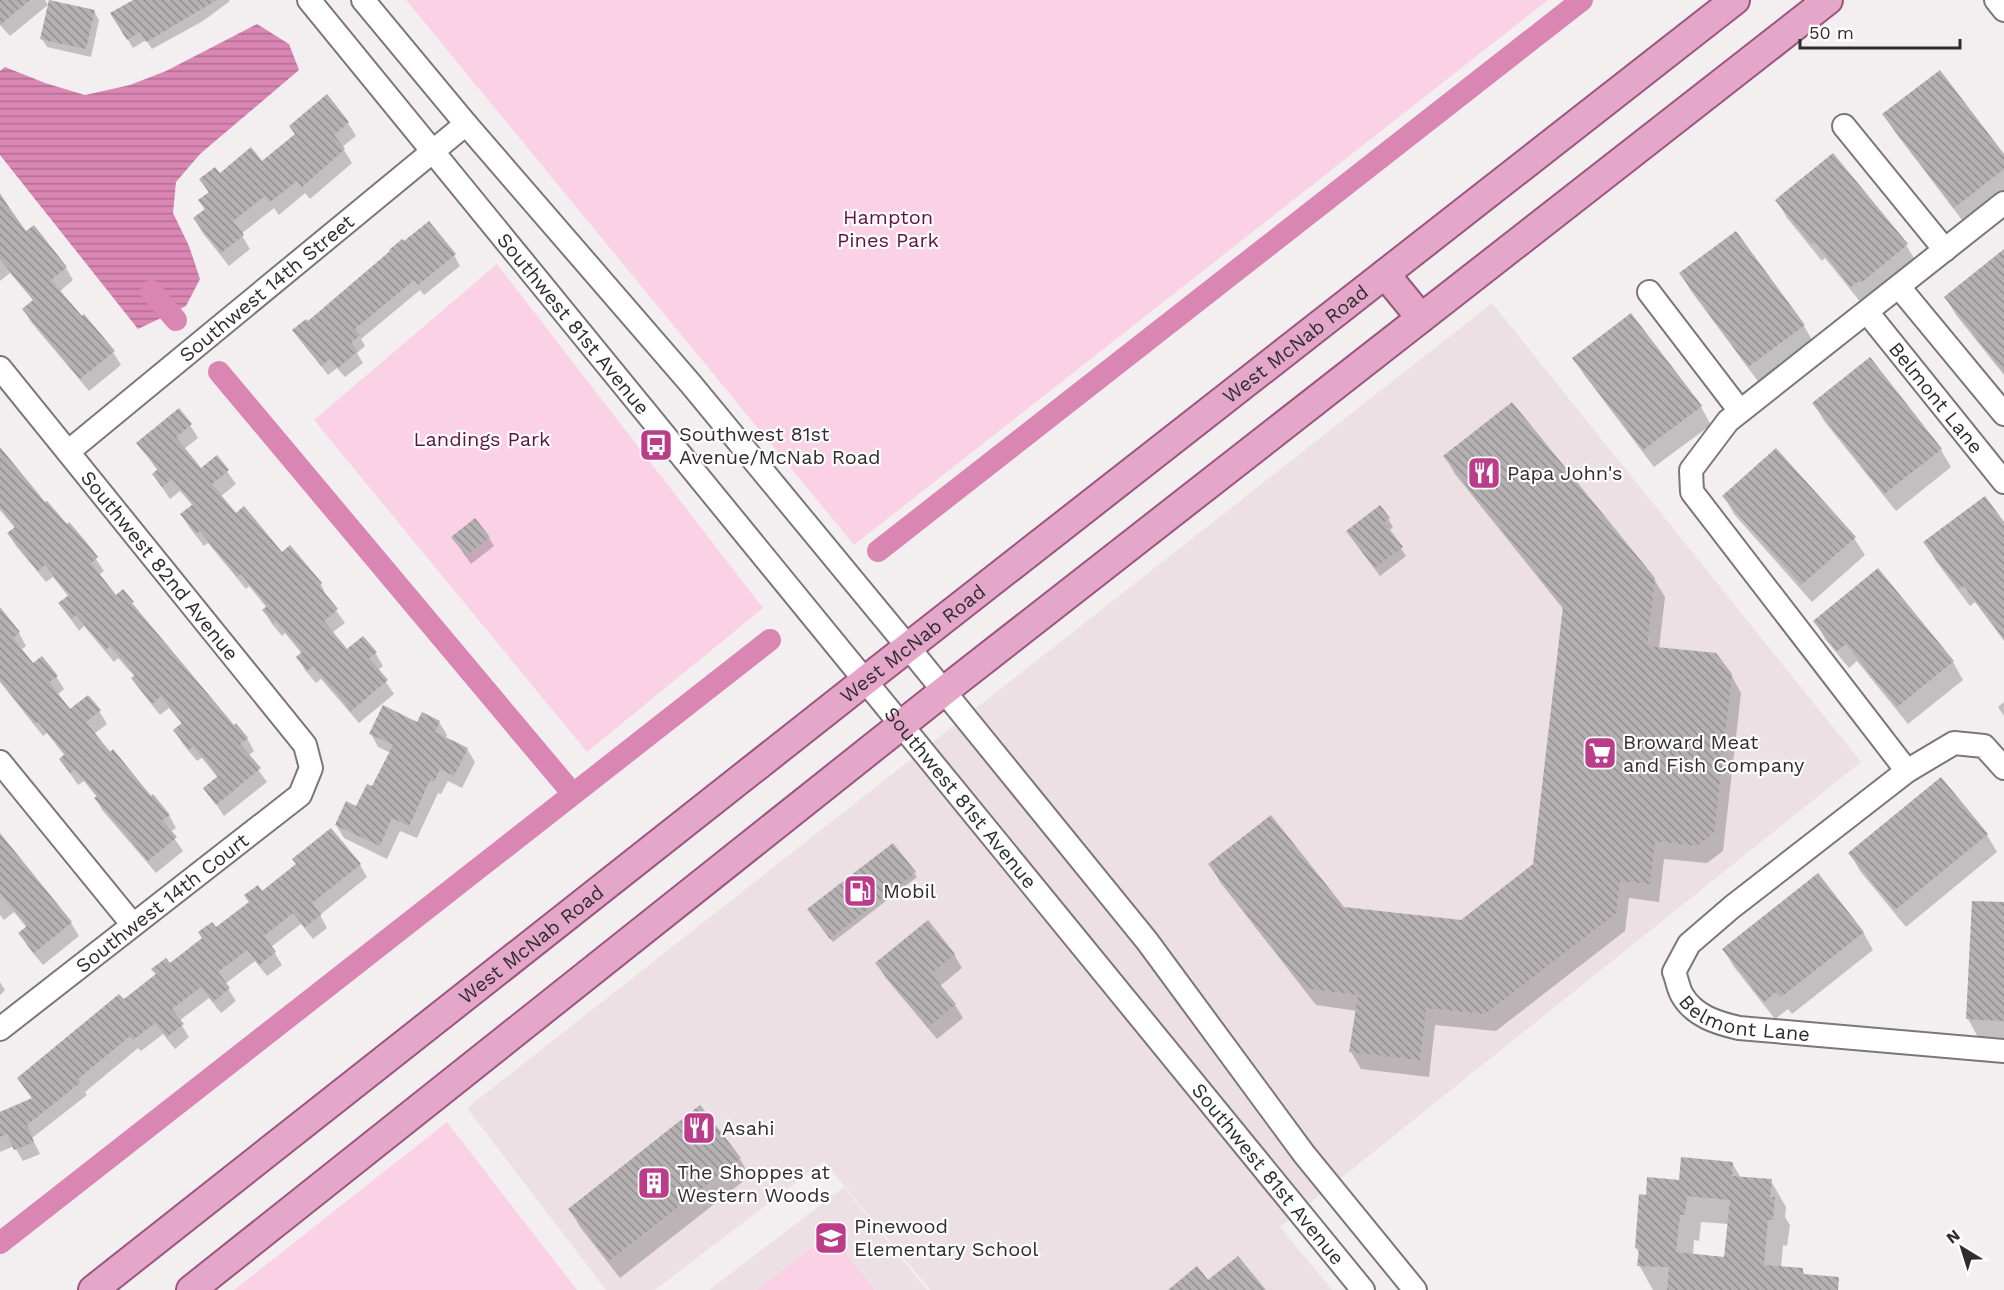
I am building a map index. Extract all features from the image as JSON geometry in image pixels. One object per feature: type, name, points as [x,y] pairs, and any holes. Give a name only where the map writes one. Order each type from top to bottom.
[{"type":"main road","name":"West McNab Road","points":[[93,1290],[908,647],[1735,0]]},
{"type":"main road","points":[[191,1290],[902,724],[1828,0]]},
{"type":"main road","points":[[1385,274],[1421,318]]},
{"type":"street","name":"Southwest 81st Avenue","points":[[309,0],[1363,1290]]},
{"type":"street","name":"Southwest 81st Avenue","points":[[363,0],[466,124],[690,383],[944,691],[1147,941],[1304,1154],[1415,1290]]},
{"type":"street","points":[[1996,0],[2004,10]]},
{"type":"street","name":"Southwest 14th Street","points":[[69,451],[466,124]]},
{"type":"street","points":[[1844,126],[1945,250]]},
{"type":"street","points":[[1907,771],[1692,492],[1691,470],[1728,421],[2004,203]]},
{"type":"street","points":[[1899,287],[2004,414]]},
{"type":"street","points":[[1649,292],[1740,411]]},
{"type":"street","name":"Belmont Lane","points":[[1867,312],[2004,482]]},
{"type":"street","name":"Southwest 82nd Avenue","points":[[0,368],[305,745],[311,768]]},
{"type":"street","name":"Belmont Lane","points":[[2004,768],[1984,746],[1954,743],[1907,771],[1732,907],[1689,944],[1674,972],[1682,995],[1712,1022],[1739,1028],[2004,1051]]},
{"type":"street","points":[[0,762],[133,925]]},
{"type":"street","name":"Southwest 14th Court","points":[[0,1029],[300,795],[311,768]]},
{"type":"shaded area","points":[[257,24],[289,44],[299,70],[200,154],[176,182],[173,213],[189,246],[200,279],[186,306],[138,329],[0,155],[0,71],[5,67],[45,83],[85,95],[130,85],[166,71]]},
{"type":"shaded area","points":[[1492,303],[1861,762],[1280,1227],[1332,1290],[930,1290],[824,1161],[655,1290],[606,1290],[467,1108]]},
{"type":"shaded area","name":"Pinewood Elementary School","points":[[844,1187],[927,1290],[709,1290]]},
{"type":"green space","name":"Hampton Pines Park","points":[[406,0],[1548,0],[854,545]]},
{"type":"green space","name":"Landings Park","points":[[497,264],[763,608],[587,752],[314,420]]},
{"type":"green space","points":[[447,1122],[577,1290],[234,1290]]},
{"type":"green space","points":[[830,1233],[874,1290],[757,1290]]},
{"type":"building","points":[[0,0],[30,0],[0,25]]},
{"type":"building","points":[[49,0],[95,10],[86,49],[40,39]]},
{"type":"building","points":[[133,0],[217,0],[146,42],[140,32],[127,40],[110,13]]},
{"type":"building","points":[[1940,70],[2004,154],[2004,169],[1954,208],[1882,114]]},
{"type":"building","points":[[327,94],[349,122],[334,135],[345,149],[302,187],[297,181],[270,202],[265,196],[233,221],[244,235],[221,253],[193,218],[205,209],[198,200],[209,192],[199,179],[215,167],[220,173],[251,147],[262,161],[295,134],[289,126]]},
{"type":"building","points":[[1833,153],[1908,244],[1861,283],[1859,281],[1851,287],[1814,242],[1811,244],[1775,200]]},
{"type":"building","points":[[0,195],[26,231],[34,225],[67,267],[51,280],[115,351],[80,379],[22,309],[33,300],[0,259]]},
{"type":"building","points":[[429,221],[456,254],[418,285],[414,280],[355,329],[360,335],[351,343],[358,351],[338,368],[330,359],[321,366],[292,330],[306,319],[308,321],[402,239],[404,241]]},
{"type":"building","points":[[1736,231],[1805,325],[1748,367],[1679,273]]},
{"type":"building","points":[[2004,249],[2004,373],[1944,297]]},
{"type":"building","points":[[1631,313],[1702,406],[1643,450],[1572,358]]},
{"type":"building","points":[[1870,357],[1942,449],[1884,494],[1812,403]]},
{"type":"building","points":[[1512,402],[1655,578],[1647,646],[1716,653],[1732,674],[1714,833],[1697,846],[1655,841],[1650,884],[1620,881],[1616,913],[1485,1014],[1426,1008],[1420,1060],[1349,1052],[1358,995],[1304,988],[1208,864],[1271,815],[1344,907],[1461,920],[1533,864],[1563,606],[1443,456]]},
{"type":"building","points":[[179,408],[192,424],[176,437],[201,468],[217,455],[229,470],[212,484],[236,513],[244,506],[282,552],[290,545],[322,583],[319,586],[338,609],[324,621],[347,649],[363,636],[377,652],[369,658],[388,680],[351,711],[313,666],[307,671],[296,657],[302,652],[276,621],[273,623],[262,610],[267,606],[241,574],[237,577],[200,531],[196,534],[180,514],[193,504],[172,479],[162,487],[152,474],[158,469],[136,443]]},
{"type":"building","points":[[0,447],[45,502],[47,501],[67,524],[69,522],[98,557],[91,563],[116,595],[123,589],[134,602],[132,603],[234,725],[236,723],[248,738],[240,744],[261,768],[216,805],[203,788],[218,776],[193,746],[189,750],[173,730],[182,723],[161,696],[152,704],[131,678],[135,675],[110,646],[106,650],[76,615],[71,619],[58,603],[69,595],[45,565],[38,571],[7,533],[15,527],[0,508]]},
{"type":"building","points":[[1776,448],[1856,537],[1801,585],[1722,496]]},
{"type":"building","points":[[1985,496],[2004,522],[2004,639],[1964,586],[1959,589],[1923,542]]},
{"type":"building","points":[[1380,505],[1390,518],[1384,522],[1403,547],[1374,568],[1346,531]]},
{"type":"building","points":[[475,518],[490,537],[466,556],[451,537]]},
{"type":"building","points":[[1878,568],[1954,661],[1897,707],[1846,644],[1837,651],[1813,621]]},
{"type":"building","points":[[0,607],[20,632],[13,638],[33,663],[42,656],[58,676],[49,682],[70,709],[88,695],[101,710],[86,722],[110,752],[113,749],[151,796],[153,794],[170,815],[162,820],[177,837],[148,861],[94,798],[97,796],[75,769],[70,773],[59,759],[65,754],[38,722],[35,724],[0,681]]},
{"type":"building","points":[[383,705],[417,722],[422,712],[440,721],[435,732],[468,748],[454,776],[440,769],[434,782],[430,780],[409,826],[392,818],[380,846],[335,825],[346,801],[356,806],[367,784],[372,786],[393,745],[369,734]]},
{"type":"building","points":[[1941,777],[1988,834],[1895,910],[1848,853]]},
{"type":"building","points":[[331,828],[361,864],[312,903],[321,915],[305,927],[293,913],[264,936],[276,952],[259,965],[247,950],[218,972],[230,988],[213,1002],[201,987],[172,1009],[184,1024],[167,1037],[155,1023],[133,1040],[130,1036],[78,1079],[81,1082],[27,1125],[34,1142],[14,1150],[7,1134],[0,1137],[0,1112],[32,1098],[17,1078],[119,994],[124,999],[156,974],[151,969],[166,958],[170,963],[202,938],[198,932],[212,922],[216,927],[249,902],[244,895],[258,885],[262,891],[296,864],[292,859]]},
{"type":"building","points":[[0,833],[72,922],[34,953],[18,933],[27,926],[0,893]]},
{"type":"building","points":[[893,843],[916,872],[830,939],[807,909]]},
{"type":"building","points":[[1818,873],[1864,932],[1781,997],[1776,992],[1764,1002],[1722,949]]},
{"type":"building","points":[[1972,901],[2004,902],[2004,1021],[1966,1019]]},
{"type":"building","points":[[928,920],[955,954],[931,974],[956,1004],[928,1027],[875,963]]},
{"type":"building","name":"The Shoppes at Western Woods","points":[[700,1105],[741,1158],[609,1261],[568,1209]]},
{"type":"building","points":[[1681,1157],[1733,1162],[1732,1176],[1772,1179],[1770,1197],[1775,1197],[1773,1220],[1768,1220],[1764,1265],[1803,1268],[1803,1274],[1839,1277],[1838,1290],[1667,1290],[1669,1267],[1637,1266],[1639,1249],[1635,1248],[1639,1194],[1646,1195],[1647,1177],[1679,1180]],"holes":[[[1687,1196],[1730,1200],[1724,1257],[1676,1252],[1680,1215],[1685,1215]]]},
{"type":"building","points":[[1238,1256],[1266,1290],[1168,1290],[1197,1266],[1208,1280]]},
{"type":"waterway","points":[[878,551],[1582,0]]},
{"type":"waterway","points":[[151,291],[176,320]]},
{"type":"waterway","points":[[219,372],[573,794]]},
{"type":"waterway","points":[[0,1243],[770,640]]},
{"type":"place","name":"Southwest 81st Avenue/McNab Road","points":[[656,445]]},
{"type":"place","name":"Papa John's","points":[[1484,473]]},
{"type":"place","name":"Broward Meat and Fish Company","points":[[1600,753]]},
{"type":"place","name":"Mobil","points":[[860,891]]},
{"type":"place","name":"Asahi","points":[[699,1128]]},
{"type":"place","name":"The Shoppes at Western Woods","points":[[654,1183]]},
{"type":"place","name":"Pinewood Elementary School","points":[[831,1238]]}]
